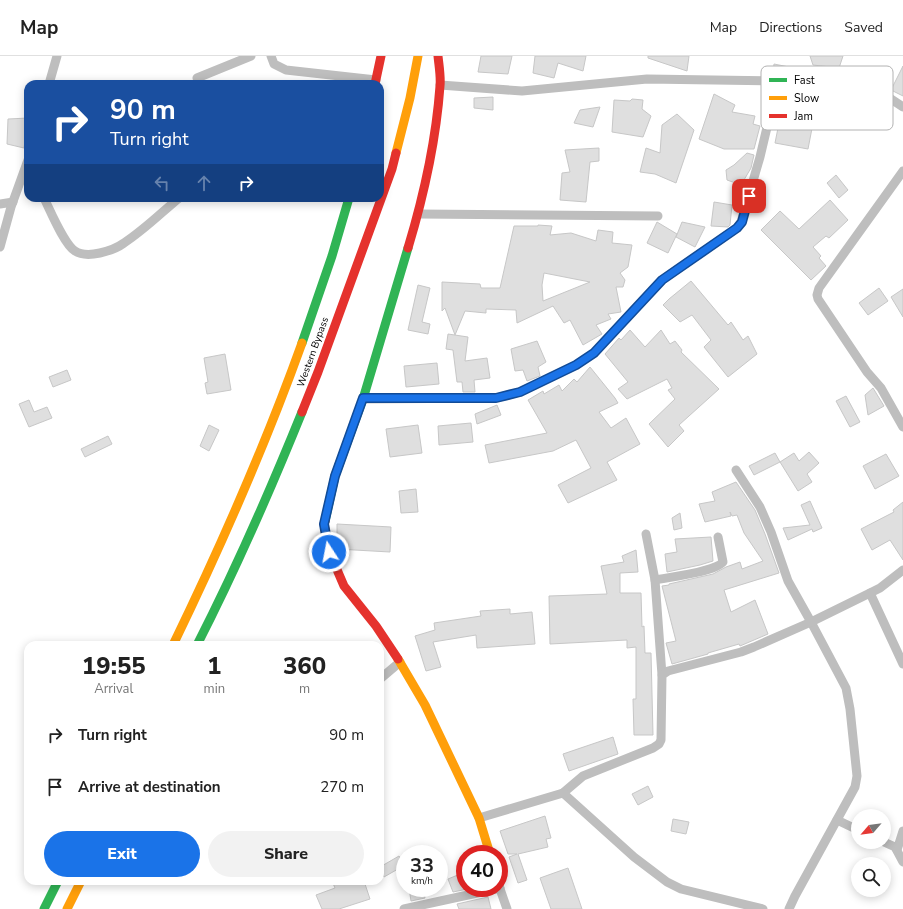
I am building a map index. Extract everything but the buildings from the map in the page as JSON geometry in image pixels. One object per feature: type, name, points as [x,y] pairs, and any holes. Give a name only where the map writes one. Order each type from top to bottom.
[{"type":"main road","points":[[376,80],[381,56]]},
{"type":"main road","name":"Western Bypass","points":[[384,191],[392,169],[410,98],[418,56]]},
{"type":"main road","points":[[438,56],[440,85],[429,165],[418,214],[363,398],[335,476],[324,524],[329,552],[344,586],[376,626],[400,662],[425,705],[479,818],[487,845]]},
{"type":"main road","name":"Western Bypass","points":[[176,641],[216,557],[262,450],[306,333],[348,202]]},
{"type":"main road","name":"Western Bypass","points":[[199,641],[221,598],[281,463],[315,379],[380,202]]},
{"type":"main road","points":[[44,909],[56,885]]},
{"type":"main road","points":[[68,909],[79,885]]},
{"type":"street","points":[[51,80],[57,56]]},
{"type":"street","points":[[197,78],[251,56]]},
{"type":"street","points":[[270,56],[274,64],[286,70],[361,80]]},
{"type":"street","points":[[440,85],[522,91],[647,79],[761,81]]},
{"type":"street","points":[[893,100],[903,107]]},
{"type":"street","points":[[363,398],[496,398],[520,392],[576,365],[594,353],[662,280],[737,228],[742,222],[766,130]]},
{"type":"street","points":[[903,171],[819,288],[817,295],[830,319],[867,372],[881,388],[903,427]]},
{"type":"street","points":[[0,247],[13,202],[24,173]]},
{"type":"street","points":[[0,204],[13,202]]},
{"type":"street","points":[[46,202],[63,236],[74,251],[85,254],[102,253],[124,244],[174,202]]},
{"type":"street","points":[[418,214],[658,216]]},
{"type":"street","points":[[736,470],[760,507],[771,532],[788,581],[846,688],[850,709],[858,776],[855,787],[789,909]]},
{"type":"street","points":[[479,818],[563,792],[583,776],[653,748],[659,744],[661,740],[662,675],[655,580],[646,534]]},
{"type":"street","points":[[655,580],[709,569],[720,565],[723,562],[718,537]]},
{"type":"street","points":[[662,675],[668,671],[741,652],[811,622],[870,594],[903,570]]},
{"type":"street","points":[[870,594],[903,664]]},
{"type":"street","points":[[384,676],[400,662]]},
{"type":"street","points":[[563,792],[634,857],[667,882],[681,889],[763,909]]},
{"type":"street","points":[[837,820],[851,827]]},
{"type":"street","points":[[898,850],[903,831]]},
{"type":"street","points":[[891,845],[898,850],[903,862]]},
{"type":"street","points":[[404,909],[456,897]]},
{"type":"street","points":[[503,897],[507,909]]},
{"type":"traffic: fast","points":[[302,343],[332,256],[348,202]]},
{"type":"traffic: fast","points":[[325,521],[335,476],[363,399],[408,248]]},
{"type":"traffic: fast","points":[[199,641],[252,530],[302,412]]},
{"type":"traffic: fast","points":[[44,909],[56,885]]},
{"type":"traffic: slow","points":[[396,153],[410,98],[418,56]]},
{"type":"traffic: slow","points":[[175,641],[242,496],[302,343]]},
{"type":"traffic: slow","points":[[398,659],[425,705],[479,818],[487,845]]},
{"type":"traffic: slow","points":[[67,909],[79,885]]},
{"type":"traffic: jam","points":[[376,80],[381,56]]},
{"type":"traffic: jam","points":[[408,248],[424,188],[436,127],[440,83],[438,56]]},
{"type":"traffic: jam","points":[[384,191],[396,153]]},
{"type":"traffic: jam","points":[[302,412],[380,202]]},
{"type":"traffic: jam","points":[[325,521],[324,524],[329,551],[344,586],[376,626],[398,659]]},
{"type":"route","points":[[329,552],[324,524],[335,476],[363,398],[496,398],[520,392],[576,365],[594,353],[662,280],[737,228],[742,222],[749,196]]}]
